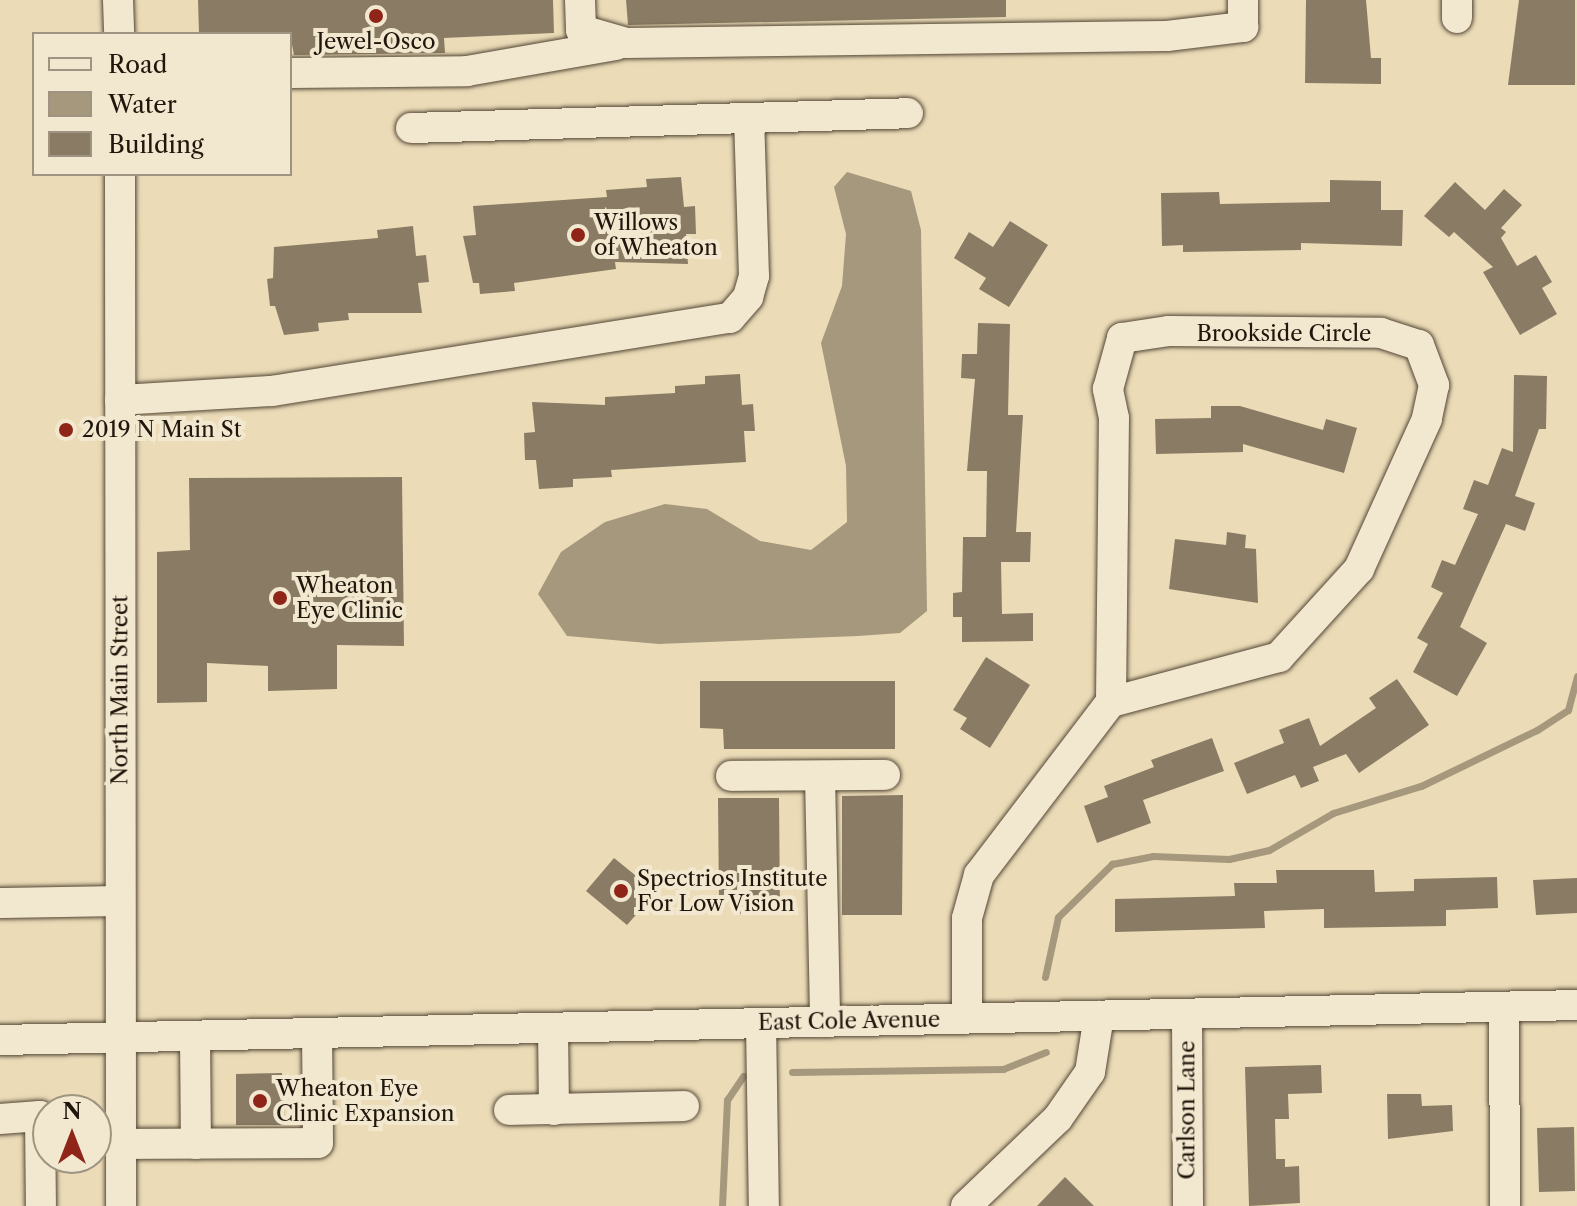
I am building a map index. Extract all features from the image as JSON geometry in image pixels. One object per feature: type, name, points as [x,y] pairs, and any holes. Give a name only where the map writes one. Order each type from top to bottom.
[{"type":"street","points":[[118,0],[119,32]]},
{"type":"street","points":[[580,0],[581,30],[626,43]]},
{"type":"street","points":[[292,73],[467,71],[626,43],[1167,36],[1243,27],[1243,0]]},
{"type":"street","points":[[411,128],[908,113]]},
{"type":"street","points":[[120,400],[272,391],[730,318],[748,297],[754,276],[749,119]]},
{"type":"street","name":"North Main Street","points":[[120,176],[121,1206]]},
{"type":"street","name":"Brookside Circle","points":[[1169,331],[1381,333],[1419,345],[1434,385],[1427,419],[1359,569],[1279,657],[1111,702],[1114,418],[1108,389],[1122,338],[1169,331]]},
{"type":"street","points":[[967,1018],[967,918],[979,875],[1111,702]]},
{"type":"street","points":[[731,776],[885,775]]},
{"type":"street","points":[[820,776],[825,1022]]},
{"type":"street","points":[[0,903],[120,901]]},
{"type":"street","name":"East Cole Avenue","points":[[0,1040],[1577,1005]]},
{"type":"street","points":[[1504,1007],[1505,1206]]},
{"type":"street","name":"Carlson Lane","points":[[1187,1014],[1188,1206]]},
{"type":"street","points":[[966,1206],[1058,1118],[1090,1072],[1099,1016]]},
{"type":"street","points":[[761,1023],[764,1206]]},
{"type":"street","points":[[553,1028],[554,1110]]},
{"type":"street","points":[[121,1144],[318,1143],[317,1033]]},
{"type":"street","points":[[195,1036],[196,1144]]},
{"type":"street","points":[[509,1110],[684,1106]]},
{"type":"street","points":[[0,1119],[40,1116],[41,1206]]},
{"type":"water","points":[[847,172],[911,191],[921,230],[927,611],[900,633],[858,636],[659,644],[567,636],[538,594],[561,552],[605,522],[665,504],[707,509],[760,541],[811,550],[847,522],[846,466],[821,343],[842,286],[846,234],[834,187]]},
{"type":"building","name":"Jewel-Osco","points":[[198,0],[553,0],[554,33],[444,38],[445,53],[294,55],[292,32],[199,32]]},
{"type":"building","points":[[626,0],[1006,0],[1006,17],[628,25]]},
{"type":"building","points":[[1306,0],[1366,0],[1371,58],[1381,58],[1381,84],[1305,83]]},
{"type":"building","points":[[1519,0],[1575,0],[1575,85],[1508,85]]},
{"type":"building","name":"Willows of Wheaton","points":[[681,177],[684,207],[695,206],[696,234],[686,234],[688,264],[615,262],[616,269],[514,283],[515,291],[480,294],[479,283],[473,283],[463,236],[476,235],[473,206],[607,197],[606,190],[647,187],[646,179]]},
{"type":"building","points":[[1330,180],[1381,181],[1381,210],[1403,210],[1402,246],[1301,243],[1301,250],[1183,252],[1183,245],[1162,246],[1161,193],[1219,192],[1220,204],[1330,202]]},
{"type":"building","points":[[1455,182],[1485,210],[1504,189],[1522,205],[1501,228],[1506,232],[1501,238],[1517,266],[1536,255],[1552,282],[1542,288],[1557,314],[1520,335],[1483,272],[1493,267],[1454,232],[1449,237],[1424,216]]},
{"type":"building","points":[[1010,221],[1048,245],[1009,307],[979,289],[986,278],[954,258],[969,232],[993,247]]},
{"type":"building","points":[[413,226],[416,256],[426,255],[429,282],[418,283],[422,313],[348,313],[349,320],[318,323],[319,331],[284,335],[275,306],[270,306],[267,279],[273,278],[274,247],[378,238],[377,230]]},
{"type":"building","points":[[978,323],[1010,324],[1008,415],[1023,415],[1016,532],[1031,532],[1030,562],[1001,562],[1002,614],[1033,613],[1033,641],[962,642],[962,617],[953,617],[953,593],[962,592],[963,537],[986,537],[987,471],[967,471],[975,379],[961,378],[962,354],[977,354]]},
{"type":"building","points":[[740,374],[742,405],[753,404],[755,431],[744,431],[746,462],[611,470],[612,477],[573,479],[573,487],[539,489],[536,460],[525,460],[524,433],[535,432],[532,402],[605,405],[605,397],[675,393],[675,386],[705,384],[705,376]]},
{"type":"building","points":[[1514,375],[1547,376],[1546,429],[1539,429],[1515,496],[1535,503],[1525,531],[1506,524],[1460,627],[1487,643],[1457,696],[1413,672],[1428,644],[1417,638],[1443,593],[1431,587],[1442,560],[1455,565],[1478,514],[1463,509],[1474,480],[1488,485],[1502,448],[1513,452]]},
{"type":"building","points":[[1211,406],[1240,406],[1323,430],[1326,419],[1357,428],[1344,473],[1243,444],[1243,452],[1156,454],[1155,419],[1211,418]]},
{"type":"building","name":"Wheaton Eye Clinic","points":[[402,477],[404,646],[337,645],[337,689],[268,691],[268,666],[207,663],[207,702],[157,703],[157,552],[190,550],[189,478]]},
{"type":"building","points":[[1227,532],[1246,535],[1245,548],[1256,549],[1258,603],[1169,589],[1175,539],[1226,545]]},
{"type":"building","points":[[986,657],[1030,685],[990,748],[960,729],[967,718],[953,710]]},
{"type":"building","points":[[1397,679],[1429,725],[1359,773],[1346,754],[1313,767],[1319,781],[1301,788],[1295,775],[1247,794],[1234,763],[1284,743],[1279,730],[1309,718],[1320,746],[1376,708],[1369,698]]},
{"type":"building","points":[[700,681],[895,681],[895,749],[724,749],[723,729],[700,728]]},
{"type":"building","points":[[1212,738],[1224,771],[1143,800],[1151,823],[1097,843],[1084,806],[1108,797],[1104,786],[1154,767],[1151,760]]},
{"type":"building","points":[[903,795],[902,915],[842,915],[842,796]]},
{"type":"building","points":[[718,798],[779,798],[780,913],[733,914],[733,903],[719,902]]},
{"type":"building","name":"Spectrios Institute For Low Vision","points":[[614,858],[656,892],[627,925],[586,891]]},
{"type":"building","points":[[1276,870],[1374,870],[1375,892],[1414,891],[1414,879],[1497,877],[1498,908],[1446,910],[1446,926],[1324,928],[1324,909],[1264,911],[1265,928],[1115,932],[1115,899],[1235,896],[1234,883],[1277,883]]},
{"type":"building","points":[[1577,878],[1577,913],[1536,915],[1533,880]]},
{"type":"building","points":[[1321,1065],[1322,1093],[1288,1094],[1289,1119],[1275,1119],[1276,1159],[1285,1159],[1285,1167],[1299,1166],[1300,1203],[1249,1206],[1245,1067]]},
{"type":"building","name":"Wheaton Eye Clinic Expansion","points":[[282,1073],[285,1125],[236,1125],[236,1074]]},
{"type":"building","points":[[1387,1094],[1421,1094],[1422,1106],[1452,1105],[1453,1131],[1388,1139]]},
{"type":"building","points":[[1574,1127],[1575,1191],[1539,1192],[1537,1128]]},
{"type":"building","points":[[1065,1177],[1094,1206],[1037,1206]]},
{"type":"waterway","points":[[1045,977],[1058,917],[1112,864],[1153,856],[1229,859],[1269,850],[1333,813],[1421,786],[1537,730],[1568,710],[1577,676]]},
{"type":"waterway","points":[[792,1072],[1003,1069],[1046,1052]]},
{"type":"waterway","points":[[722,1206],[727,1100],[743,1076]]},
{"type":"place","name":"Jewel-Osco","points":[[376,16]]},
{"type":"place","name":"Willows of Wheaton","points":[[578,235]]},
{"type":"place","name":"2019 N Main St","points":[[66,430]]},
{"type":"place","name":"Wheaton Eye Clinic","points":[[280,598]]},
{"type":"place","name":"Spectrios Institute For Low Vision","points":[[621,891]]},
{"type":"place","name":"Wheaton Eye Clinic Expansion","points":[[260,1101]]}]
